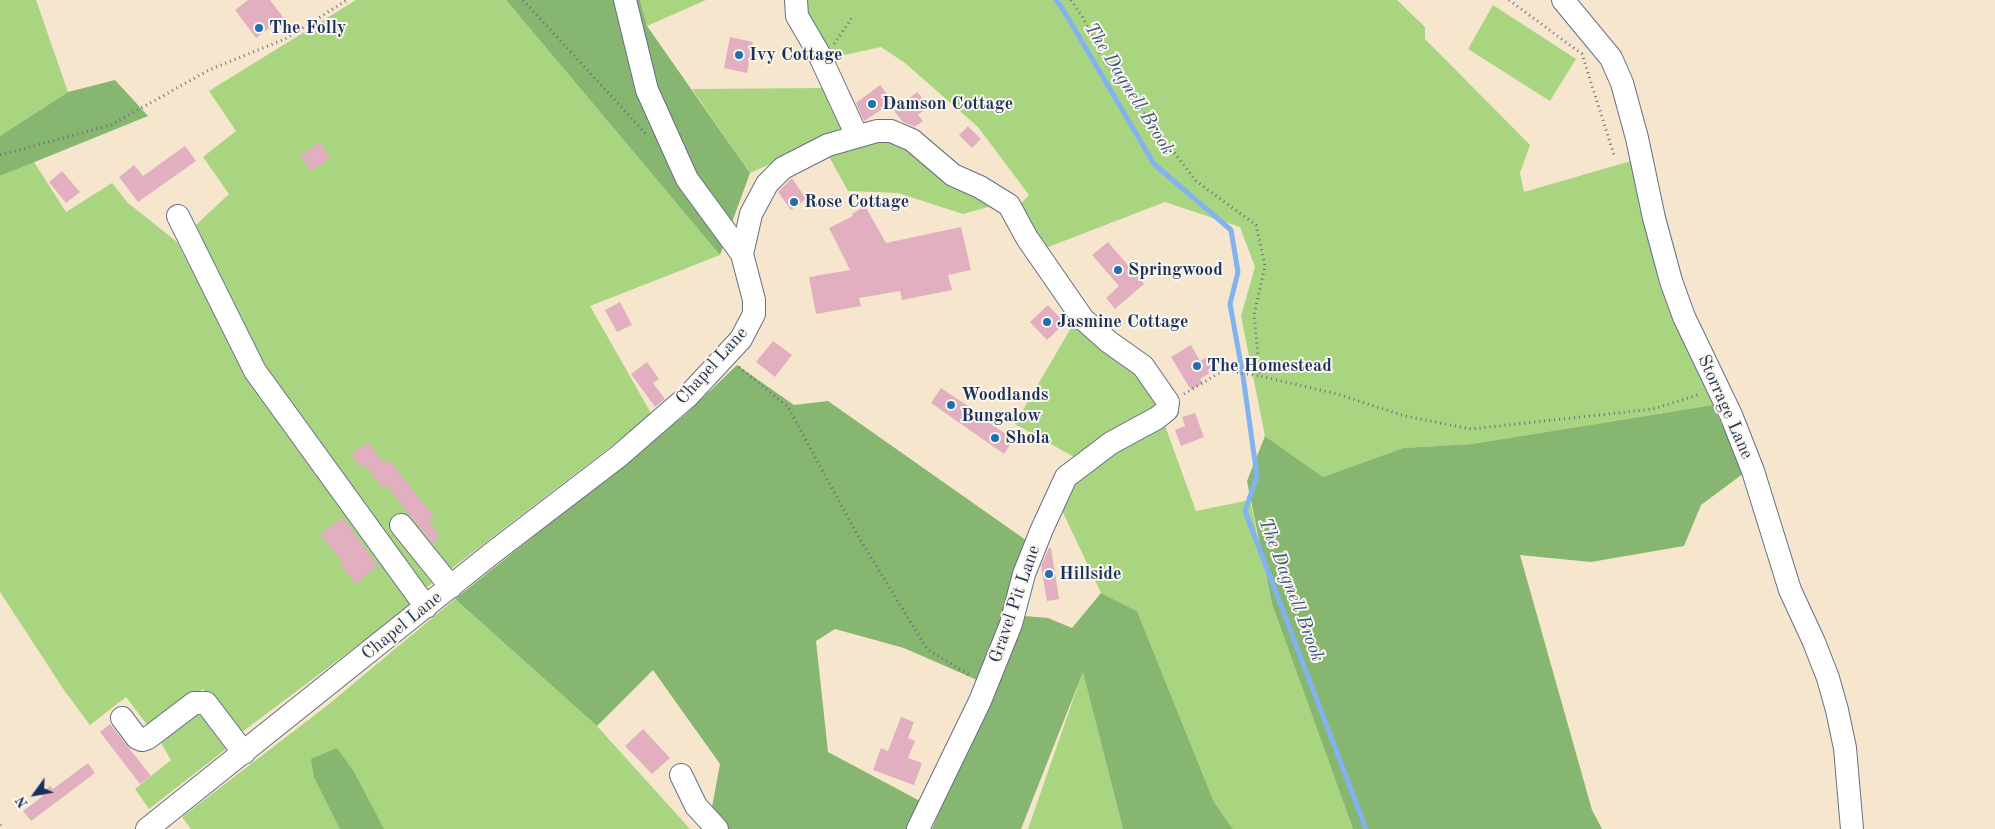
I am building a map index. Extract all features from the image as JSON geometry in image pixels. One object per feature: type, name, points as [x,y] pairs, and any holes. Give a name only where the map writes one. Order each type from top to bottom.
[{"type":"street","points":[[625,0],[647,90],[686,179],[742,254]]},
{"type":"street","points":[[796,0],[797,16],[818,52],[857,136]]},
{"type":"street","name":"Storrage Lane","points":[[1563,0],[1611,58],[1622,83],[1639,148],[1654,218],[1669,273],[1684,317],[1731,415],[1752,471],[1790,590],[1814,642],[1838,710],[1845,748],[1852,829]]},
{"type":"street","name":"Chapel Lane","points":[[147,829],[619,456],[688,396],[741,339],[754,314],[754,300],[742,254],[751,214],[767,184],[775,175],[813,152],[857,136],[891,130],[912,140],[953,176],[980,187],[1009,204],[1027,238],[1083,319],[1143,366],[1162,410]]},
{"type":"street","points":[[178,216],[255,371],[426,607]]},
{"type":"street","name":"Gravel Pit Lane","points":[[918,829],[986,685],[1011,624],[1024,574],[1066,476],[1111,443],[1162,410]]},
{"type":"street","points":[[401,525],[451,587]]},
{"type":"street","points":[[122,718],[137,738],[142,740],[148,738],[194,703],[206,703],[244,753]]},
{"type":"street","points":[[681,775],[696,806],[717,829]]},
{"type":"path","points":[[0,155],[111,124],[210,70],[285,39],[347,0]]},
{"type":"path","points":[[522,0],[647,136]]},
{"type":"path","points":[[1072,0],[1104,61],[1196,181],[1256,226],[1265,266],[1254,315],[1260,376]]},
{"type":"path","points":[[1509,0],[1582,54],[1614,155]]},
{"type":"path","points":[[818,52],[836,44],[853,16]]},
{"type":"path","points":[[725,356],[788,407],[858,536],[927,649],[986,685]]},
{"type":"path","points":[[1162,410],[1224,370],[1253,374],[1337,394],[1404,416],[1471,429],[1654,409],[1718,388]]},
{"type":"path","points":[[0,825],[2,829]]},
{"type":"green space","points":[[0,0],[36,0],[68,92],[0,136]]},
{"type":"green space","points":[[356,0],[506,0],[720,255],[590,306],[652,415],[426,588],[258,361],[196,225],[229,194],[203,157],[236,131],[209,91]]},
{"type":"green space","points":[[506,0],[640,0],[647,26],[750,173],[720,255]]},
{"type":"green space","points":[[640,0],[706,0],[647,26]]},
{"type":"green space","points":[[804,0],[1397,0],[1425,27],[1425,39],[1530,145],[1520,173],[1524,192],[1631,161],[1659,283],[1713,405],[1472,444],[1403,448],[1323,477],[1265,436],[1241,316],[1255,267],[1240,227],[1165,202],[1043,249],[1019,205],[1029,195],[978,127],[905,63],[881,47],[830,58],[808,15]]},
{"type":"green space","points":[[1493,5],[1576,59],[1550,101],[1468,49]]},
{"type":"green space","points":[[115,80],[148,116],[0,176],[0,136],[68,92]]},
{"type":"green space","points":[[824,88],[846,130],[750,173],[692,89]]},
{"type":"green space","points":[[886,134],[999,204],[963,214],[898,193],[848,191],[827,153]]},
{"type":"green space","points":[[34,162],[66,212],[112,183],[128,203],[177,242],[245,370],[413,604],[238,735],[203,689],[148,726],[126,697],[90,725],[64,690],[0,592],[0,176]]},
{"type":"green space","points":[[1075,321],[1137,367],[1161,408],[1076,458],[1015,424]]},
{"type":"green space","points":[[737,365],[794,405],[828,401],[1030,543],[1000,635],[977,680],[904,648],[835,629],[816,641],[828,752],[920,801],[907,829],[708,829],[720,764],[653,670],[597,726],[455,599],[685,415]]},
{"type":"green space","points":[[1713,405],[1744,473],[1701,505],[1684,546],[1591,562],[1520,555],[1592,810],[1602,829],[1353,829],[1272,604],[1247,481],[1265,436],[1323,477],[1403,448],[1472,444]]},
{"type":"green space","points":[[1164,423],[1196,511],[1250,500],[1272,604],[1353,829],[1233,829],[1214,802],[1137,611],[1101,593],[1058,502],[1084,467]]},
{"type":"green space","points":[[1101,593],[1137,611],[1214,802],[1233,829],[1123,829],[1083,672],[1021,829],[932,829],[1024,616],[1048,618],[1072,628]]},
{"type":"green space","points":[[455,599],[597,726],[690,829],[191,829],[182,817],[329,704]]},
{"type":"green space","points":[[1083,671],[1123,829],[1028,829]]},
{"type":"green space","points":[[198,709],[226,749],[149,809],[135,789],[171,760],[160,741]]},
{"type":"green space","points":[[337,748],[354,772],[384,829],[340,829],[314,777],[311,759]]},
{"type":"building","name":"The Folly","points":[[248,0],[270,0],[283,17],[256,38],[235,10]]},
{"type":"building","name":"Ivy Cottage","points":[[730,37],[753,42],[747,73],[724,68]]},
{"type":"building","name":"Damson Cottage","points":[[880,85],[893,102],[864,121],[856,103]]},
{"type":"building","points":[[917,92],[929,106],[918,115],[923,121],[915,127],[903,122],[894,111]]},
{"type":"building","points":[[968,126],[981,139],[972,148],[959,135]]},
{"type":"building","points":[[320,142],[330,158],[311,171],[300,156]]},
{"type":"building","points":[[185,146],[196,161],[138,202],[119,177],[134,165],[143,176]]},
{"type":"building","points":[[62,171],[80,192],[66,203],[49,182]]},
{"type":"building","name":"Rose Cottage","points":[[792,178],[806,199],[791,210],[778,192]]},
{"type":"building","points":[[865,206],[886,243],[961,227],[971,270],[948,275],[952,290],[902,300],[900,291],[859,298],[861,306],[816,314],[809,277],[850,270],[829,228],[853,216],[852,214]]},
{"type":"building","name":"Springwood","points":[[1108,242],[1144,284],[1115,309],[1106,298],[1119,286],[1092,255]]},
{"type":"building","points":[[620,302],[632,325],[617,332],[605,310]]},
{"type":"building","name":"Jasmine Cottage","points":[[1048,305],[1065,323],[1047,340],[1030,322]]},
{"type":"building","points":[[773,341],[792,355],[775,377],[756,362]]},
{"type":"building","name":"The Homestead","points":[[1191,345],[1200,361],[1209,356],[1217,364],[1216,369],[1200,379],[1203,383],[1191,390],[1171,357]]},
{"type":"building","points":[[647,362],[659,379],[653,383],[665,399],[655,407],[631,374]]},
{"type":"building","points":[[941,388],[971,408],[969,410],[1014,439],[1004,454],[931,403]]},
{"type":"building","points":[[1195,413],[1204,437],[1181,446],[1175,430],[1185,426],[1182,417]]},
{"type":"building","points":[[368,442],[384,464],[389,460],[434,516],[428,521],[440,537],[432,543],[387,486],[383,489],[365,465],[361,468],[351,454]]},
{"type":"building","points":[[342,517],[378,566],[355,584],[341,565],[343,562],[320,535]]},
{"type":"building","name":"Hillside","points":[[1049,548],[1051,548],[1059,599],[1047,601],[1041,566]]},
{"type":"building","points":[[901,717],[914,722],[908,738],[915,741],[908,758],[922,763],[914,785],[873,770],[881,748],[888,751]]},
{"type":"building","points":[[110,724],[151,776],[140,784],[100,732]]},
{"type":"building","points":[[643,729],[670,758],[652,774],[625,746]]},
{"type":"building","points":[[88,763],[95,773],[31,821],[23,811],[43,796],[41,793],[50,786],[53,789]]},
{"type":"waterway","name":"The Dagnell Brook","points":[[1056,0],[1154,164],[1231,230],[1238,272],[1230,304],[1243,376],[1257,476],[1245,511],[1366,829]]},
{"type":"place","name":"The Folly","points":[[259,28]]},
{"type":"place","name":"Ivy Cottage","points":[[739,55]]},
{"type":"place","name":"Damson Cottage","points":[[872,104]]},
{"type":"place","name":"Rose Cottage","points":[[794,202]]},
{"type":"place","name":"Springwood","points":[[1118,270]]},
{"type":"place","name":"Jasmine Cottage","points":[[1047,322]]},
{"type":"place","name":"The Homestead","points":[[1197,366]]},
{"type":"place","name":"Woodlands Bungalow","points":[[951,405]]},
{"type":"place","name":"Shola","points":[[995,438]]},
{"type":"place","name":"Hillside","points":[[1049,574]]}]
